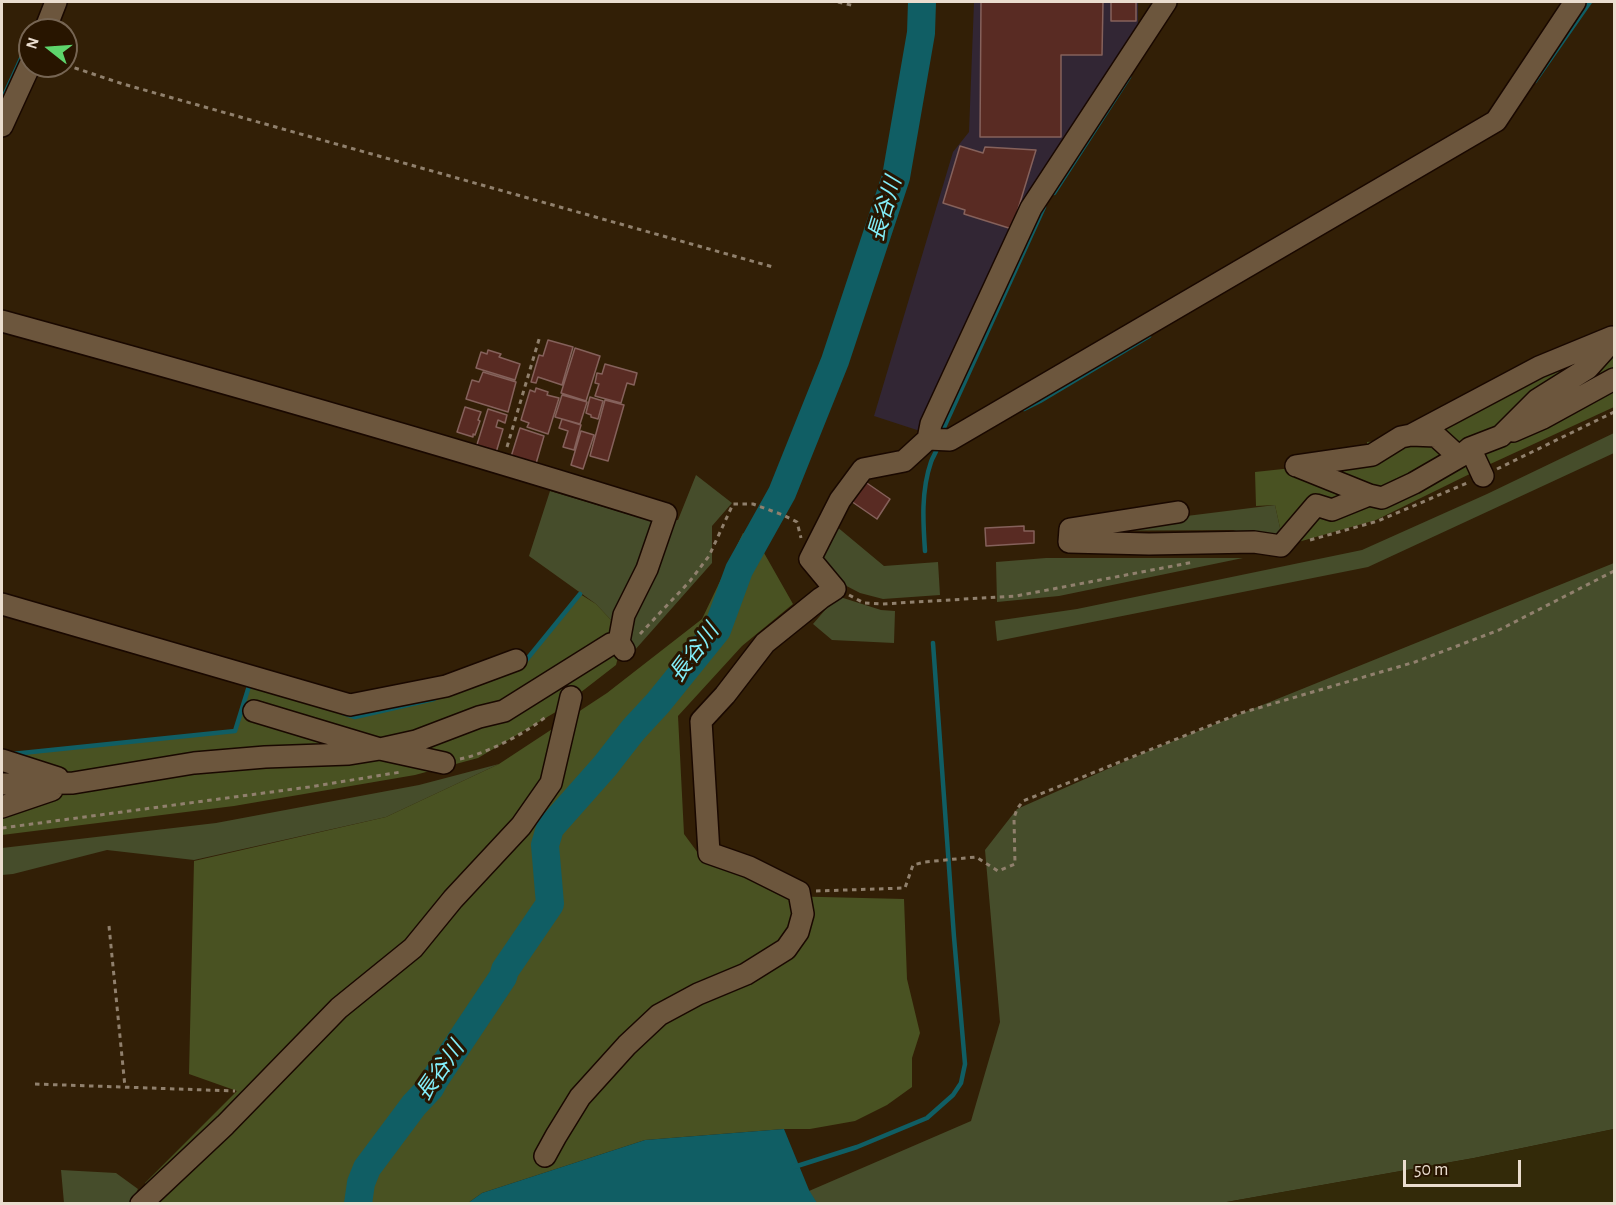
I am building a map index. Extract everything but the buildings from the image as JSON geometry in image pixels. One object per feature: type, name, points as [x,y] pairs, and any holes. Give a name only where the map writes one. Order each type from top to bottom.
[{"type":"street","points":[[50,18],[56,2]]},
{"type":"street","points":[[545,1156],[580,1098],[627,1045],[659,1015],[698,994],[746,974],[786,949],[798,932],[803,914],[799,892],[749,867],[709,853],[701,721],[725,695],[765,644],[835,589],[810,559],[840,500],[863,469],[904,461],[928,439],[931,424],[1031,208],[1166,2]]},
{"type":"street","points":[[928,439],[950,440],[1496,121],[1575,2]]},
{"type":"street","points":[[2,126],[24,78]]},
{"type":"street","points":[[2,321],[219,380],[666,514],[647,569],[624,615],[621,646],[611,644],[504,711],[479,717],[416,741],[349,754],[265,757],[194,763],[72,783],[2,784]]},
{"type":"street","points":[[1411,435],[1539,367],[1614,338]]},
{"type":"street","points":[[1501,436],[1537,400],[1588,368],[1614,338]]},
{"type":"street","points":[[1483,476],[1465,452],[1436,436],[1401,437],[1372,455],[1296,466],[1382,498],[1414,483],[1465,452],[1543,418],[1614,380]]},
{"type":"street","points":[[1178,512],[1070,529],[1069,542],[1149,544],[1254,542],[1281,546],[1316,506],[1332,510],[1369,495]]},
{"type":"street","points":[[2,604],[350,705],[446,686],[516,660]]},
{"type":"street","points":[[141,1203],[225,1125],[339,1008],[413,948],[453,899],[521,826],[551,783],[571,697]]},
{"type":"street","points":[[254,711],[380,749],[444,763]]},
{"type":"street","points":[[2,760],[72,783]]},
{"type":"street","points":[[2,807],[72,783]]},
{"type":"path","points":[[838,2],[855,6]]},
{"type":"path","points":[[78,69],[123,84],[773,267]]},
{"type":"path","points":[[502,464],[540,336]]},
{"type":"path","points":[[753,504],[797,522],[801,540],[810,559]]},
{"type":"path","points":[[799,892],[905,888],[913,866],[925,862],[976,857],[998,871],[1015,864],[1014,818],[1023,801],[1241,713],[1415,662],[1499,630],[1614,571]]},
{"type":"path","points":[[109,926],[125,1087]]},
{"type":"path","points":[[35,1084],[257,1092]]},
{"type":"shaded area","points":[[974,2],[1138,2],[1138,35],[920,431],[874,416],[953,152],[969,132]]},
{"type":"green space","points":[[1614,340],[1614,407],[1376,520],[1284,546],[1275,505],[1256,506],[1255,472],[1367,460],[1367,442],[1410,438]]},
{"type":"green space","points":[[1614,433],[1614,453],[1368,567],[997,641],[995,621],[1077,609],[1362,550],[1487,494]]},
{"type":"green space","points":[[696,475],[732,503],[712,526],[712,563],[634,651],[624,634],[596,604],[529,556],[550,491],[644,519],[678,520]]},
{"type":"green space","points":[[1275,505],[1284,546],[1233,530],[1066,531]]},
{"type":"green space","points":[[836,526],[884,566],[938,562],[940,595],[883,599],[860,593],[835,580],[818,554]]},
{"type":"green space","points":[[743,533],[755,537],[793,604],[742,646],[678,716],[684,834],[698,853],[781,896],[904,899],[907,979],[920,1033],[912,1058],[912,1087],[887,1105],[855,1121],[810,1129],[645,1140],[482,1193],[468,1203],[150,1203],[145,1183],[237,1091],[189,1074],[194,861],[386,817],[499,764],[607,693],[702,619]]},
{"type":"green space","points":[[1046,558],[1243,558],[1059,596],[997,602],[996,562]]},
{"type":"green space","points":[[1614,563],[1614,1129],[1474,1158],[1221,1203],[817,1204],[809,1191],[971,1121],[1000,1022],[985,850],[1017,809],[1146,752]]},
{"type":"green space","points":[[580,594],[596,604],[624,634],[616,665],[554,713],[478,758],[415,775],[234,806],[2,835],[2,751],[11,754],[235,731],[249,686],[355,717],[448,696],[522,665]]},
{"type":"green space","points":[[837,596],[881,610],[895,611],[894,643],[832,640],[813,624]]},
{"type":"green space","points":[[499,764],[386,817],[194,860],[107,850],[2,875],[2,848],[216,823],[419,785]]},
{"type":"green space","points":[[61,1170],[116,1173],[138,1189],[131,1203],[64,1203]]},
{"type":"sand","points":[[1614,1129],[1614,1203],[1221,1203],[1474,1158]]},
{"type":"water","points":[[784,1129],[809,1190],[817,1203],[468,1203],[482,1193],[645,1140]]},
{"type":"waterway","name":"長谷川","points":[[358,1204],[361,1183],[367,1168],[414,1105],[430,1088],[550,904],[545,845],[550,828],[605,766],[717,630],[739,570],[782,493],[835,361],[896,177],[921,33],[922,2]]},
{"type":"waterway","points":[[1535,81],[1590,2]]},
{"type":"waterway","points":[[2,100],[18,65]]},
{"type":"waterway","points":[[1054,193],[1129,77]]},
{"type":"waterway","points":[[941,434],[1044,207]]},
{"type":"waterway","points":[[1024,409],[1149,336]]},
{"type":"waterway","points":[[925,551],[924,495],[931,462],[938,445]]},
{"type":"waterway","points":[[523,664],[580,594]]},
{"type":"waterway","points":[[794,1167],[857,1147],[927,1118],[953,1095],[961,1083],[965,1064],[933,643]]},
{"type":"waterway","points":[[12,754],[235,731],[249,686],[254,687]]},
{"type":"waterway","points":[[343,713],[355,717],[434,699]]}]
